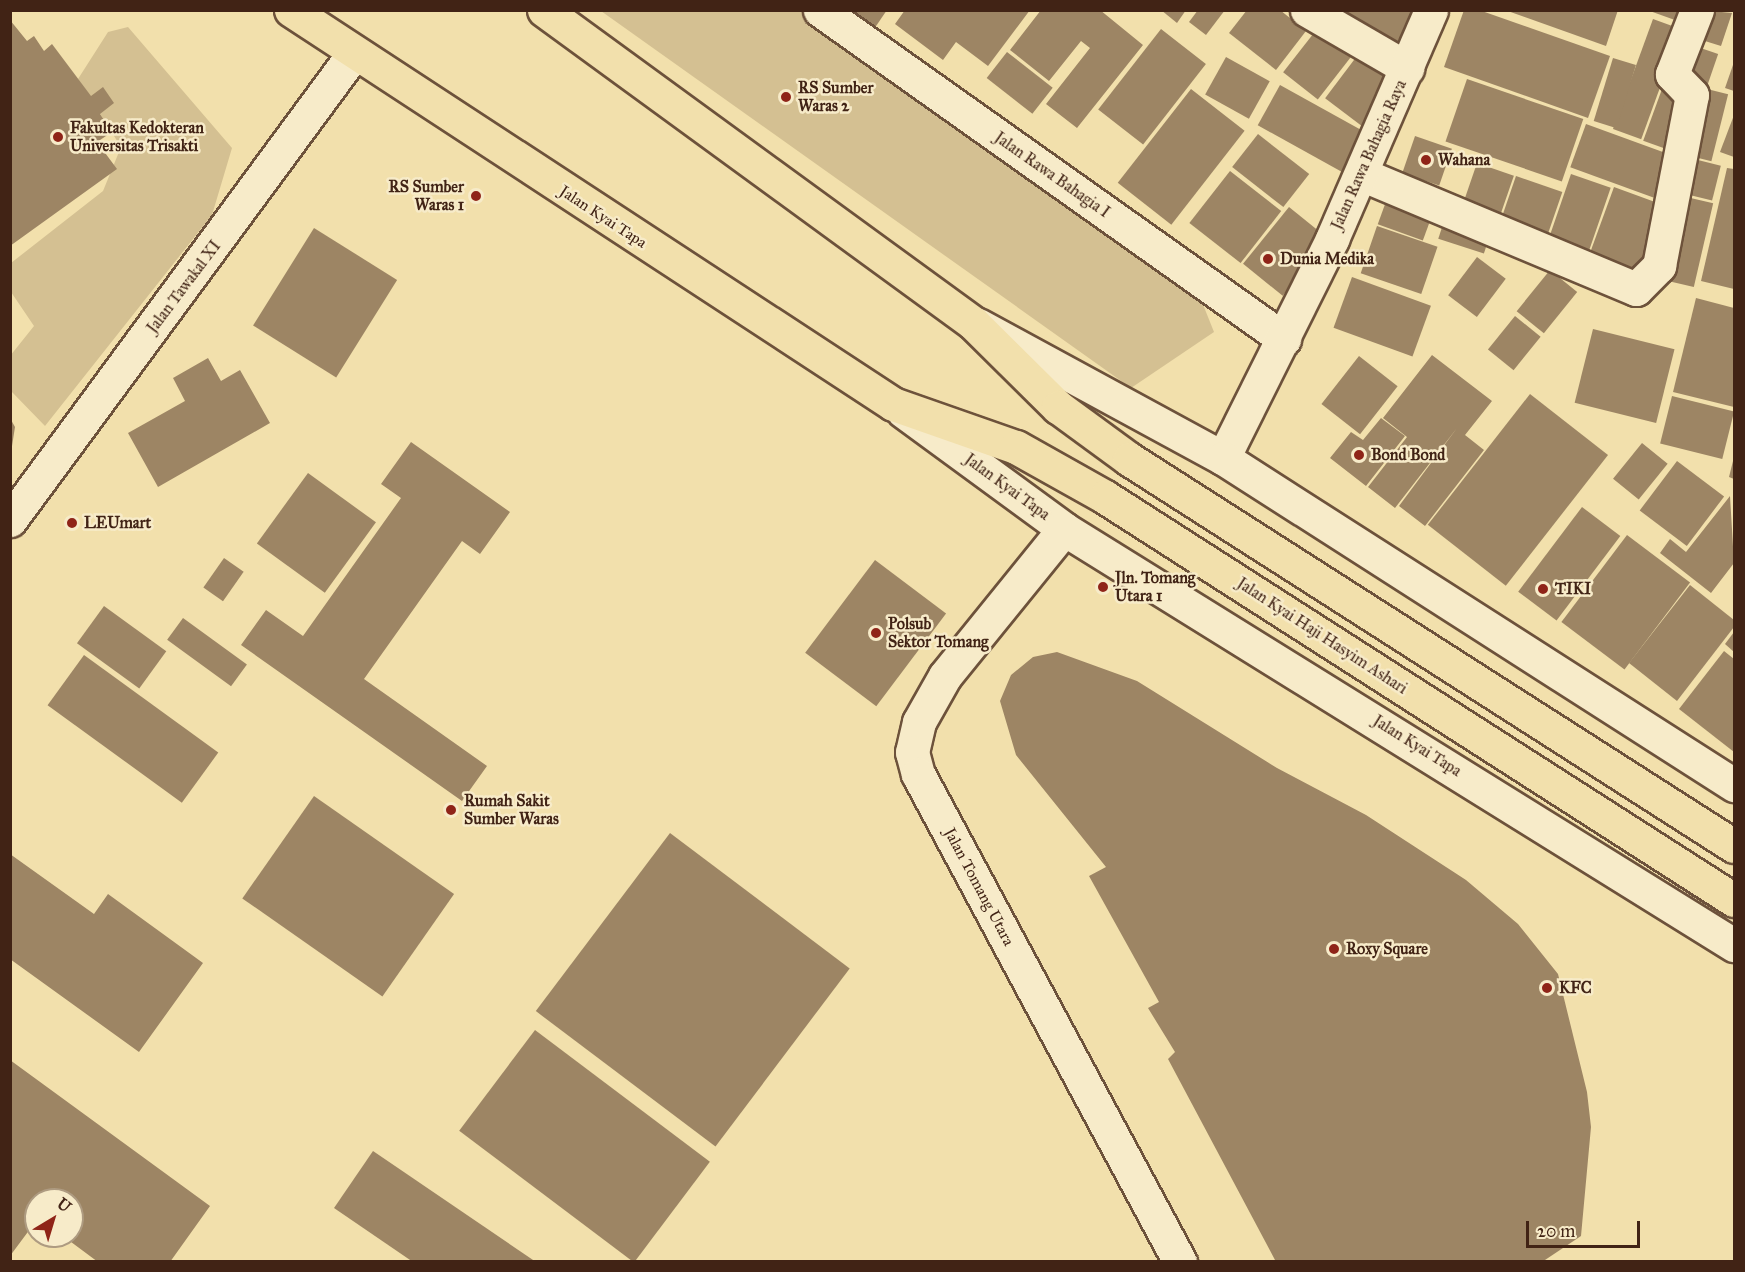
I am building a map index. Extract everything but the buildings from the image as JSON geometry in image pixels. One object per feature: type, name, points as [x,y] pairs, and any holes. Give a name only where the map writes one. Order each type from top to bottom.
[{"type":"main road","name":"Jalan Kyai Tapa","points":[[291,10],[894,404]]},
{"type":"main road","points":[[544,10],[974,323],[1058,407],[1129,459],[1734,846]]},
{"type":"main road","name":"Jalan Kyai Haji Hasyim Ashari","points":[[894,404],[1016,447],[1105,497],[1734,900]]},
{"type":"street","name":"Jalan Rawa Bahagia I","points":[[820,10],[1284,339]]},
{"type":"street","points":[[1307,10],[1407,68]]},
{"type":"street","name":"Jalan Rawa Bahagia Raya","points":[[1223,459],[1284,339],[1360,174],[1431,10]]},
{"type":"street","points":[[1360,174],[1636,289],[1659,266],[1692,95],[1672,74],[1697,10]]},
{"type":"street","name":"Jalan Tawakal XI","points":[[10,520],[354,53]]},
{"type":"street","points":[[974,323],[1223,459],[1734,785]]},
{"type":"street","name":"Jalan Kyai Tapa","points":[[894,404],[1064,529],[1734,945]]},
{"type":"street","name":"Jalan Tomang Utara","points":[[1064,529],[945,676],[919,722],[912,752],[918,774],[1180,1262]]},
{"type":"shaded area","points":[[601,11],[808,11],[1200,297],[1214,332],[1131,388]]},
{"type":"shaded area","points":[[128,27],[232,148],[212,215],[45,426],[11,391],[10,356],[34,326],[11,292],[11,263],[103,191],[121,147],[78,79],[108,32]]},
{"type":"place","name":"RS Sumber Waras 2","points":[[786,97]]},
{"type":"place","name":"Fakultas Kedokteran Universitas Trisakti","points":[[58,137]]},
{"type":"place","name":"Wahana","points":[[1426,160]]},
{"type":"place","name":"RS Sumber Waras 1","points":[[476,196]]},
{"type":"place","name":"Dunia Medika","points":[[1268,259]]},
{"type":"place","name":"Bond Bond","points":[[1359,455]]},
{"type":"place","name":"LEUmart","points":[[72,523]]},
{"type":"place","name":"Jln. Tomang Utara 1","points":[[1103,587]]},
{"type":"place","name":"TIKI","points":[[1543,589]]},
{"type":"place","name":"Polsub Sektor Tomang","points":[[876,633]]},
{"type":"place","name":"Rumah Sakit Sumber Waras","points":[[451,810]]},
{"type":"place","name":"Roxy Square","points":[[1334,949]]},
{"type":"place","name":"KFC","points":[[1547,988]]}]
